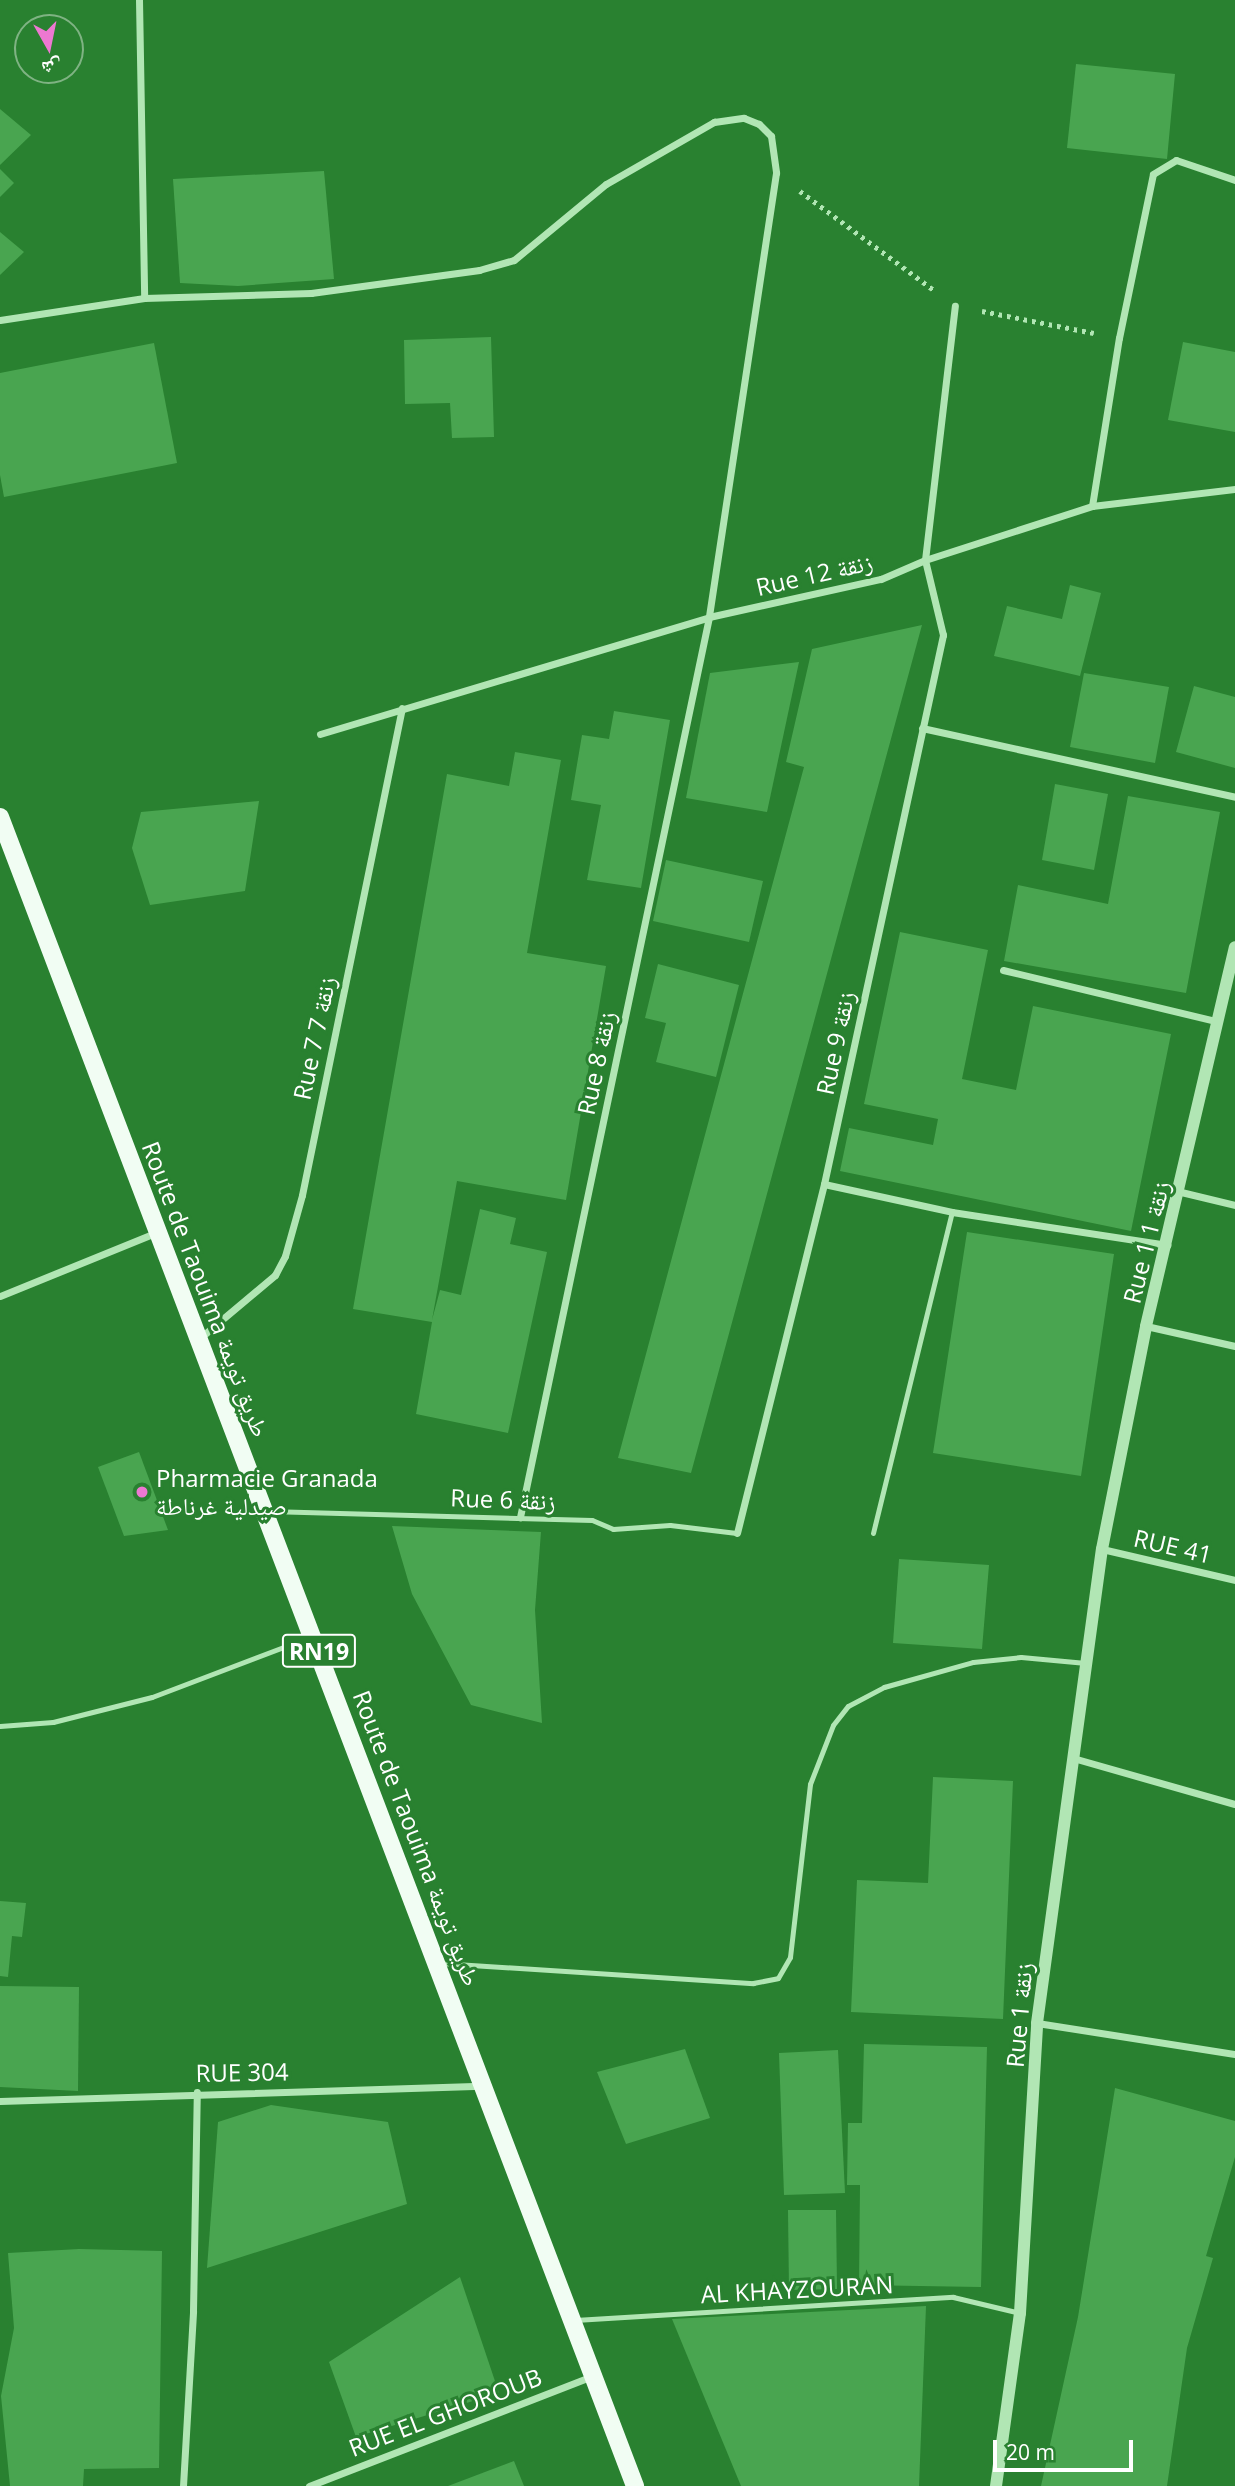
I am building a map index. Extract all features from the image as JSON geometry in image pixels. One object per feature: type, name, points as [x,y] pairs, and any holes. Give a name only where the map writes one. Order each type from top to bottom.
[{"type":"main road","name":"Route de Taouima طريق تويمة","points":[[0,817],[4,842],[158,1232],[486,2086],[596,2375],[635,2486]]},
{"type":"street","points":[[139,0],[144,299]]},
{"type":"street","name":"Rue 8 زنقة","points":[[0,320],[144,299],[311,293],[479,270],[514,260],[606,184],[729,118],[759,124],[771,136],[776,173],[709,617],[520,1517]]},
{"type":"street","points":[[1092,506],[1119,338],[1150,182],[1158,169],[1176,160],[1235,180]]},
{"type":"street","points":[[925,560],[955,306]]},
{"type":"street","name":"Rue 12 زنقة","points":[[320,734],[709,617],[881,579],[925,560],[1092,506],[1235,489]]},
{"type":"street","name":"Rue 9 زنقة","points":[[737,1533],[824,1184],[943,635],[925,560]]},
{"type":"street","name":"Rue 7 زنقة 7","points":[[199,1339],[275,1275],[285,1256],[302,1195],[402,708]]},
{"type":"street","points":[[922,728],[1235,797]]},
{"type":"street","name":"Rue 1 زنقة 1","points":[[1102,1549],[1146,1326],[1181,1192],[1216,1021],[1232,977],[1235,947]]},
{"type":"street","points":[[1003,970],[1216,1021]]},
{"type":"street","points":[[824,1184],[953,1212],[1167,1245]]},
{"type":"street","points":[[1181,1192],[1235,1205]]},
{"type":"street","points":[[0,1296],[158,1232]]},
{"type":"street","points":[[1146,1326],[1235,1346]]},
{"type":"street","name":"RUE 41","points":[[1102,1549],[1235,1580]]},
{"type":"street","name":"Rue 1 زنقة","points":[[996,2486],[1020,2313],[1037,2023],[1102,1549]]},
{"type":"street","points":[[1073,1758],[1235,1804]]},
{"type":"street","points":[[1037,2023],[1235,2054]]},
{"type":"street","name":"RUE 304","points":[[0,2101],[197,2092],[486,2086]]},
{"type":"street","points":[[183,2486],[193,2311],[197,2092]]},
{"type":"street","name":"RUE EL GHOROUB","points":[[309,2486],[330,2482],[596,2375]]},
{"type":"lane","points":[[873,1533],[953,1212]]},
{"type":"lane","name":"Rue 6 زنقة","points":[[265,1511],[593,1520],[613,1529],[670,1525],[737,1533]]},
{"type":"lane","points":[[0,1726],[53,1722],[152,1697],[313,1636]]},
{"type":"lane","points":[[438,1962],[752,1983],[778,1978],[790,1957],[810,1784],[833,1725],[848,1706],[884,1687],[973,1662],[1021,1657],[1086,1663]]},
{"type":"lane","name":"AL KHAYZOURAN","points":[[575,2320],[953,2297],[1020,2313]]},
{"type":"path","points":[[776,173],[955,306],[1119,338]]},
{"type":"building","points":[[1076,64],[1175,74],[1167,159],[1067,148]]},
{"type":"building","points":[[0,109],[31,135],[0,165]]},
{"type":"building","points":[[0,169],[14,183],[0,197]]},
{"type":"building","points":[[324,171],[334,279],[238,286],[180,283],[173,179]]},
{"type":"building","points":[[0,232],[24,252],[0,275]]},
{"type":"building","points":[[491,337],[494,437],[452,438],[450,403],[405,404],[404,340]]},
{"type":"building","points":[[1183,342],[1235,352],[1235,432],[1168,420]]},
{"type":"building","points":[[154,343],[177,463],[4,497],[0,475],[0,373]]},
{"type":"building","points":[[1070,585],[1101,593],[1080,676],[994,656],[1007,606],[1062,619]]},
{"type":"building","points":[[922,625],[691,1473],[618,1458],[804,767],[786,762],[812,649]]},
{"type":"building","points":[[799,662],[767,812],[686,798],[710,673]]},
{"type":"building","points":[[1084,673],[1169,687],[1155,763],[1070,747]]},
{"type":"building","points":[[1194,686],[1235,697],[1235,768],[1176,752]]},
{"type":"building","points":[[614,711],[670,720],[641,888],[587,880],[601,805],[571,800],[582,735],[609,739]]},
{"type":"building","points":[[515,752],[561,760],[527,953],[606,966],[566,1200],[457,1181],[432,1320],[440,1290],[461,1295],[480,1209],[516,1218],[510,1244],[547,1252],[508,1433],[416,1414],[432,1322],[353,1309],[447,774],[509,786]]},
{"type":"building","points":[[1055,784],[1108,794],[1094,870],[1042,860]]},
{"type":"building","points":[[1128,796],[1220,812],[1186,993],[1004,961],[1018,885],[1108,904]]},
{"type":"building","points":[[259,801],[245,891],[150,905],[132,848],[141,812]]},
{"type":"building","points":[[666,860],[763,881],[749,942],[653,921]]},
{"type":"building","points":[[900,932],[988,950],[962,1079],[1016,1090],[1033,1006],[1171,1034],[1131,1231],[840,1171],[849,1128],[933,1145],[938,1119],[864,1104]]},
{"type":"building","points":[[658,964],[739,985],[716,1077],[656,1062],[666,1023],[645,1018]]},
{"type":"building","points":[[967,1232],[1114,1254],[1081,1476],[933,1453]]},
{"type":"building","points":[[139,1452],[168,1530],[124,1536],[98,1467]]},
{"type":"building","points":[[392,1526],[541,1532],[535,1610],[542,1723],[471,1705],[412,1594]]},
{"type":"building","points":[[899,1559],[989,1565],[982,1649],[893,1643]]},
{"type":"building","points":[[933,1777],[1013,1781],[1003,2019],[851,2012],[857,1880],[928,1883]]},
{"type":"building","points":[[0,1901],[26,1903],[22,1937],[12,1936],[8,1977],[0,1976]]},
{"type":"building","points":[[0,1986],[79,1987],[78,2091],[0,2087]]},
{"type":"building","points":[[864,2044],[987,2047],[981,2287],[859,2285],[860,2185],[847,2185],[848,2123],[862,2123]]},
{"type":"building","points":[[685,2049],[710,2118],[626,2144],[597,2072]]},
{"type":"building","points":[[838,2050],[845,2193],[784,2195],[779,2053]]},
{"type":"building","points":[[1115,2088],[1235,2121],[1235,2157],[1206,2256],[1213,2258],[1187,2348],[1167,2486],[1041,2486],[1078,2317]]},
{"type":"building","points":[[271,2105],[388,2122],[407,2204],[207,2268],[218,2122]]},
{"type":"building","points":[[788,2210],[836,2210],[837,2289],[789,2290]]},
{"type":"building","points":[[79,2249],[162,2251],[159,2468],[84,2469],[83,2486],[10,2486],[1,2396],[14,2328],[8,2253]]},
{"type":"building","points":[[460,2277],[499,2393],[356,2437],[329,2362]]},
{"type":"building","points":[[926,2306],[919,2486],[741,2486],[672,2319]]},
{"type":"building","points":[[514,2461],[524,2486],[448,2486]]},
{"type":"place","name":"Pharmacie Granada صيدلية غرناطة","points":[[142,1492]]}]
